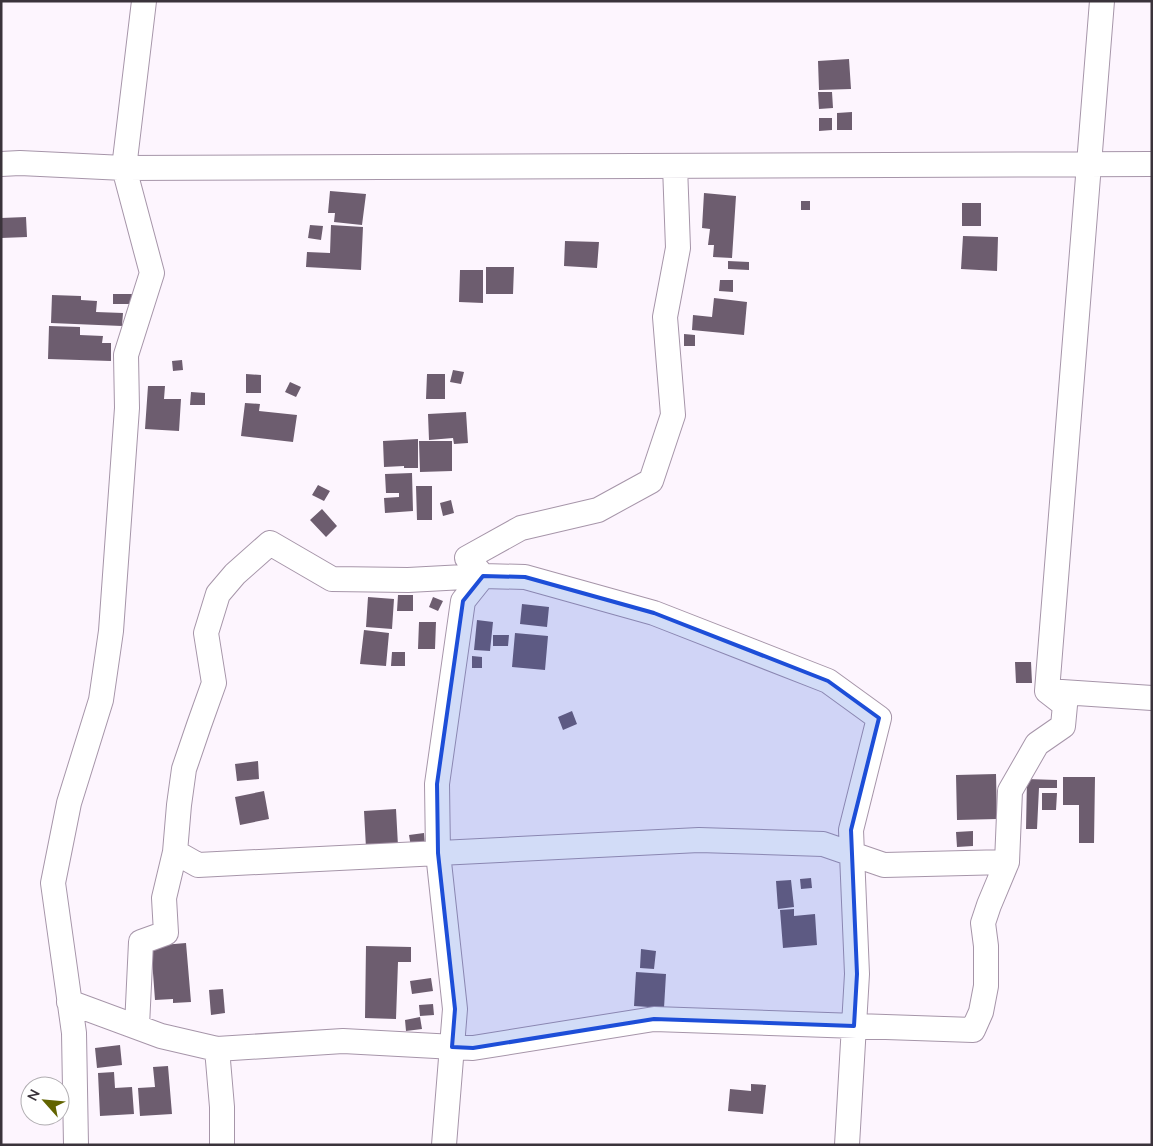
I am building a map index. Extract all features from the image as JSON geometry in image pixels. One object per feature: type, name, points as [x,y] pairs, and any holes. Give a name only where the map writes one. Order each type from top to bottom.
[{"type":"street","points":[[76,1145],[74,1033],[52,883],[69,803],[100,700],[111,631],[127,408],[126,355],[152,273],[124,168],[144,1]]},
{"type":"street","points":[[1047,691],[1102,1]]},
{"type":"street","points":[[1,164],[20,163],[124,168],[1152,164]]},
{"type":"street","points":[[483,576],[468,558],[521,528],[598,510],[651,480],[673,415],[665,317],[678,248],[675,166]]},
{"type":"street","points":[[136,1026],[141,942],[166,933],[164,898],[175,852],[184,770],[214,683],[206,633],[218,594],[236,574],[270,543],[332,579],[408,580],[483,576],[525,577],[654,613],[828,681],[879,718],[851,830],[857,974],[847,1145]]},
{"type":"street","points":[[444,1145],[455,1009],[438,853],[437,784],[463,601],[483,576]]},
{"type":"street","points":[[69,1002],[161,1036],[216,1049],[343,1041],[472,1048],[654,1020],[973,1030],[981,1012],[986,986],[986,946],[982,923],[1008,862],[1010,791],[1037,744],[1063,726],[1065,705],[1047,691]]},
{"type":"street","points":[[1047,691],[1152,698]]},
{"type":"street","points":[[175,852],[198,865],[699,840],[823,844],[884,865],[1008,862]]},
{"type":"street","points":[[216,1049],[222,1106],[222,1145]]},
{"type":"highlighted area","points":[[483,576],[525,577],[654,613],[828,681],[879,718],[851,830],[857,974],[854,1026],[654,1019],[473,1048],[452,1047],[455,1009],[438,853],[437,784],[463,601]]},
{"type":"building","points":[[849,59],[851,89],[819,90],[818,61]]},
{"type":"building","points":[[818,92],[832,92],[833,108],[819,109]]},
{"type":"building","points":[[852,112],[852,130],[837,130],[837,113]]},
{"type":"building","points":[[819,118],[832,118],[832,130],[819,131]]},
{"type":"building","points":[[330,191],[366,194],[362,225],[334,222],[335,213],[328,213]]},
{"type":"building","points":[[704,193],[736,196],[732,258],[713,257],[714,245],[708,245],[710,229],[702,228]]},
{"type":"building","points":[[801,201],[810,201],[810,210],[801,210]]},
{"type":"building","points":[[962,203],[981,203],[981,226],[962,226]]},
{"type":"building","points":[[26,217],[27,237],[1,238],[1,218]]},
{"type":"building","points":[[310,225],[323,226],[321,240],[308,238]]},
{"type":"building","points":[[331,225],[363,227],[361,270],[306,267],[307,252],[330,253]]},
{"type":"building","points":[[963,236],[998,237],[997,271],[961,269]]},
{"type":"building","points":[[565,241],[599,242],[597,268],[564,266]]},
{"type":"building","points":[[728,261],[749,262],[749,270],[728,269]]},
{"type":"building","points":[[486,267],[514,267],[513,294],[486,294]]},
{"type":"building","points":[[460,270],[483,270],[483,303],[459,302]]},
{"type":"building","points":[[720,280],[733,280],[733,292],[719,291]]},
{"type":"building","points":[[113,294],[132,294],[131,304],[113,304]]},
{"type":"building","points":[[52,295],[81,296],[81,300],[97,301],[96,312],[123,313],[122,326],[51,323]]},
{"type":"building","points":[[714,298],[747,302],[744,335],[692,330],[693,315],[712,317]]},
{"type":"building","points":[[49,326],[80,327],[80,335],[103,336],[102,343],[111,343],[111,361],[48,359]]},
{"type":"building","points":[[684,334],[695,335],[695,346],[684,346]]},
{"type":"building","points":[[182,360],[183,370],[173,371],[172,361]]},
{"type":"building","points":[[453,370],[464,372],[461,384],[450,382]]},
{"type":"building","points":[[246,374],[261,375],[261,393],[246,393]]},
{"type":"building","points":[[427,374],[445,374],[445,399],[426,399]]},
{"type":"building","points":[[290,382],[301,387],[296,397],[285,392]]},
{"type":"building","points":[[148,386],[165,386],[164,399],[181,399],[179,431],[145,429]]},
{"type":"building","points":[[191,392],[205,393],[205,405],[190,405]]},
{"type":"building","points":[[245,403],[260,404],[259,411],[297,415],[293,442],[241,436]]},
{"type":"building","points":[[466,412],[468,443],[454,444],[453,438],[429,440],[428,414]]},
{"type":"building","points":[[418,439],[418,468],[404,468],[404,466],[384,467],[383,441]]},
{"type":"building","points":[[419,441],[452,441],[452,471],[420,472]]},
{"type":"building","points":[[412,473],[413,511],[385,513],[384,498],[399,497],[399,493],[386,493],[385,474]]},
{"type":"building","points":[[318,485],[330,491],[324,501],[312,495]]},
{"type":"building","points":[[416,486],[432,486],[432,520],[417,520]]},
{"type":"building","points":[[451,500],[454,513],[443,516],[440,503]]},
{"type":"building","points":[[322,509],[337,526],[326,537],[310,520]]},
{"type":"building","points":[[398,595],[413,595],[413,611],[397,611]]},
{"type":"building","points":[[368,597],[394,599],[392,629],[366,627]]},
{"type":"building","points":[[433,597],[443,601],[438,611],[429,607]]},
{"type":"building","points":[[522,604],[549,607],[547,627],[520,624]]},
{"type":"building","points":[[477,620],[493,622],[490,651],[474,650]]},
{"type":"building","points":[[419,622],[436,622],[435,649],[418,649]]},
{"type":"building","points":[[364,630],[389,633],[386,666],[360,664]]},
{"type":"building","points":[[515,633],[548,636],[545,670],[512,667]]},
{"type":"building","points":[[493,635],[509,635],[508,646],[493,646]]},
{"type":"building","points":[[392,652],[405,652],[405,666],[391,666]]},
{"type":"building","points":[[472,656],[482,657],[482,668],[472,668]]},
{"type":"building","points":[[1015,662],[1031,662],[1032,683],[1016,683]]},
{"type":"building","points":[[572,711],[577,724],[563,730],[558,717]]},
{"type":"building","points":[[258,761],[259,779],[237,781],[235,764]]},
{"type":"building","points":[[996,774],[997,819],[957,820],[956,775]]},
{"type":"building","points":[[1063,777],[1095,777],[1094,843],[1079,843],[1079,805],[1063,805]]},
{"type":"building","points":[[1027,779],[1057,780],[1057,788],[1039,788],[1037,829],[1026,829]]},
{"type":"building","points":[[264,791],[269,819],[240,825],[235,797]]},
{"type":"building","points":[[1042,793],[1057,793],[1056,810],[1042,810]]},
{"type":"building","points":[[396,809],[398,846],[366,848],[364,811]]},
{"type":"building","points":[[973,831],[973,846],[957,847],[956,832]]},
{"type":"building","points":[[424,833],[425,845],[411,847],[409,835]]},
{"type":"building","points":[[811,878],[812,888],[801,889],[800,879]]},
{"type":"building","points":[[791,880],[794,907],[778,909],[776,881]]},
{"type":"building","points":[[794,909],[794,916],[815,914],[817,945],[783,948],[780,910]]},
{"type":"building","points":[[186,943],[191,1002],[173,1003],[173,999],[155,1000],[151,946]]},
{"type":"building","points":[[366,946],[411,947],[411,962],[398,962],[396,1019],[365,1018]]},
{"type":"building","points":[[641,949],[656,951],[654,969],[640,968]]},
{"type":"building","points":[[636,972],[666,974],[664,1008],[634,1006]]},
{"type":"building","points":[[431,978],[433,991],[412,994],[410,981]]},
{"type":"building","points":[[223,989],[225,1013],[211,1015],[209,990]]},
{"type":"building","points":[[433,1004],[434,1015],[420,1016],[419,1005]]},
{"type":"building","points":[[420,1017],[422,1029],[406,1031],[405,1020]]},
{"type":"building","points":[[120,1045],[122,1065],[97,1068],[95,1048]]},
{"type":"building","points":[[168,1066],[172,1114],[140,1116],[138,1088],[155,1087],[153,1067]]},
{"type":"building","points":[[114,1072],[115,1088],[132,1087],[134,1114],[100,1116],[98,1073]]},
{"type":"building","points":[[751,1084],[766,1085],[763,1114],[728,1111],[730,1089],[751,1091]]}]
